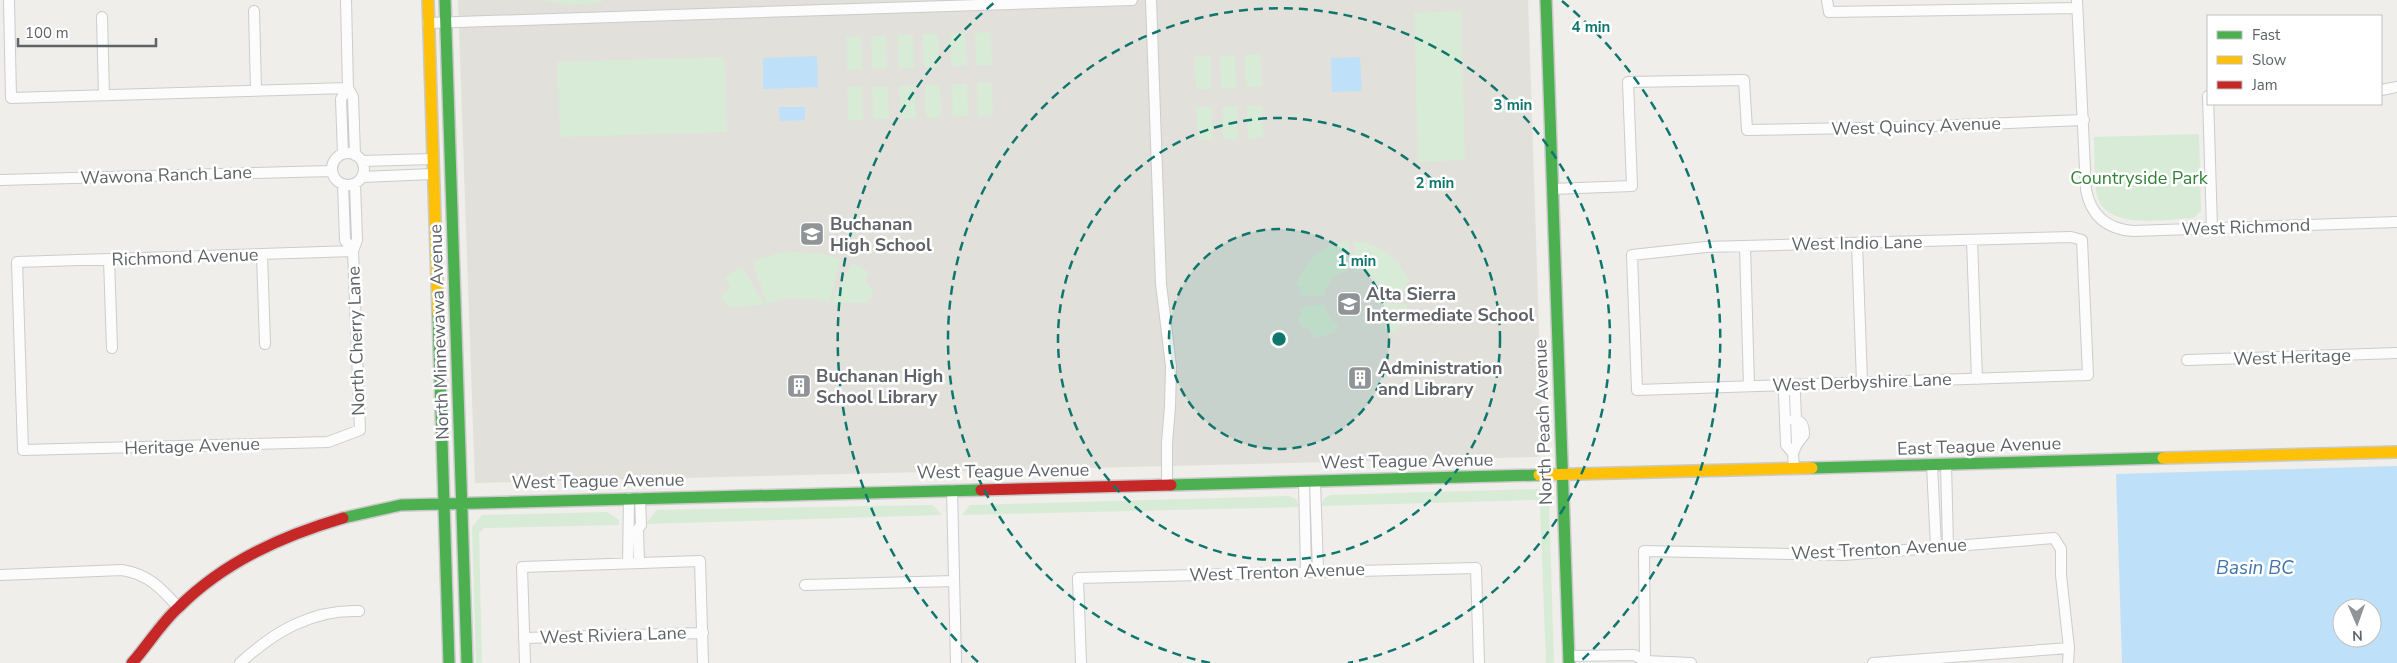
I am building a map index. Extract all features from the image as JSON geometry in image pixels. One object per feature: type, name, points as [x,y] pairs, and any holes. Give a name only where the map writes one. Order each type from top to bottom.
[{"type":"street","points":[[9,0],[12,98],[348,88]]},
{"type":"street","points":[[346,0],[348,88],[353,97],[358,158],[364,169],[358,180]]},
{"type":"street","name":"North Minnewawa Avenue","points":[[428,0],[449,663]]},
{"type":"street","name":"North Minnewawa Avenue","points":[[445,0],[467,663]]},
{"type":"street","points":[[428,23],[1132,0]]},
{"type":"street","points":[[1151,0],[1161,284],[1171,366],[1167,485]]},
{"type":"street","name":"North Peach Avenue","points":[[1546,0],[1569,660]]},
{"type":"street","points":[[1827,0],[1829,12],[1951,5],[2077,4],[2084,120]]},
{"type":"street","points":[[254,11],[256,90]]},
{"type":"street","points":[[102,17],[104,95]]},
{"type":"street","name":"West Quincy Avenue","points":[[1552,189],[1632,186],[1628,82],[1744,80],[1747,130],[1907,127],[2084,120]]},
{"type":"street","points":[[2383,90],[2397,87]]},
{"type":"street","points":[[344,154],[341,99],[348,88]]},
{"type":"street","points":[[2383,90],[2397,93]]},
{"type":"street","points":[[431,94],[440,135],[444,224],[452,234]]},
{"type":"street","points":[[2208,105],[2212,228]]},
{"type":"street","name":"West Richmond","points":[[2084,120],[2086,190],[2089,201],[2098,218],[2120,230],[2397,222]]},
{"type":"street","points":[[344,154],[358,158],[433,159]]},
{"type":"street","points":[[344,154],[334,162],[332,171],[336,179],[343,184],[358,180],[433,174]]},
{"type":"street","name":"Wawona Ranch Lane","points":[[0,180],[332,171]]},
{"type":"street","name":"North Cherry Lane","points":[[358,180],[357,240],[353,251],[360,430]]},
{"type":"street","name":"North Cherry Lane","points":[[343,184],[345,240],[353,251]]},
{"type":"street","name":"West Indio Lane","points":[[1637,390],[1632,255],[1706,247],[2071,237],[2082,240],[2088,375]]},
{"type":"street","points":[[1972,240],[1977,379]]},
{"type":"street","points":[[1857,243],[1862,382]]},
{"type":"street","points":[[1745,246],[1748,386]]},
{"type":"street","name":"Richmond Avenue","points":[[23,450],[17,262],[353,251]]},
{"type":"street","points":[[262,254],[265,344]]},
{"type":"street","points":[[109,259],[112,348]]},
{"type":"street","name":"West Heritage","points":[[2187,360],[2395,354]]},
{"type":"street","name":"West Derbyshire Lane","points":[[1637,390],[2088,375]]},
{"type":"street","points":[[1794,469],[1795,449],[1796,420],[1795,394],[1790,385],[1784,394],[1786,445],[1795,449]]},
{"type":"street","points":[[1785,420],[1796,420]]},
{"type":"street","name":"Heritage Avenue","points":[[23,450],[328,442],[360,430]]},
{"type":"street","name":"East Teague Avenue","points":[[1562,475],[2397,452]]},
{"type":"street","points":[[1946,464],[1948,546]]},
{"type":"street","points":[[1932,465],[1936,547]]},
{"type":"street","name":"West Teague Avenue","points":[[134,662],[178,607],[192,594],[235,564],[284,538],[316,526],[384,508],[462,502],[1562,475]]},
{"type":"street","points":[[1310,481],[1318,571]]},
{"type":"street","points":[[1306,571],[1310,481]]},
{"type":"street","points":[[952,490],[956,663]]},
{"type":"street","points":[[634,498],[642,525],[638,529],[639,563]]},
{"type":"street","points":[[628,563],[634,498]]},
{"type":"street","name":"West Trenton Avenue","points":[[1644,662],[1644,551],[1844,555],[2054,538],[2061,549],[2061,575],[2069,648]]},
{"type":"street","points":[[525,663],[522,567],[700,561],[704,663]]},
{"type":"street","name":"West Trenton Avenue","points":[[1081,663],[1078,578],[1476,568],[1479,663]]},
{"type":"street","points":[[0,575],[122,570],[133,572],[153,581],[178,607]]},
{"type":"street","points":[[805,585],[954,581]]},
{"type":"street","points":[[240,663],[275,636],[299,622],[323,613],[359,611]]},
{"type":"street","name":"West Riviera Lane","points":[[524,638],[702,633]]},
{"type":"street","points":[[1873,663],[2069,648],[2068,663]]},
{"type":"street","points":[[1569,660],[1634,655],[1644,662],[1691,663]]},
{"type":"shaded area","name":"Buchanan High School","points":[[458,0],[1528,0],[1543,450],[1538,457],[475,483]]},
{"type":"green space","points":[[542,0],[603,0],[602,2],[569,5]]},
{"type":"green space","points":[[1461,11],[1465,160],[1418,162],[1414,13]]},
{"type":"green space","points":[[990,32],[992,65],[976,66],[975,33]]},
{"type":"green space","points":[[965,33],[967,66],[951,66],[950,34]]},
{"type":"green space","points":[[923,34],[938,34],[939,67],[924,67]]},
{"type":"green space","points":[[898,35],[913,35],[914,68],[899,68]]},
{"type":"green space","points":[[871,36],[886,36],[887,68],[872,69]]},
{"type":"green space","points":[[846,37],[861,37],[862,69],[847,70]]},
{"type":"green space","points":[[1260,54],[1262,87],[1246,87],[1245,55]]},
{"type":"green space","points":[[1235,55],[1236,88],[1221,88],[1220,56]]},
{"type":"green space","points":[[1210,56],[1211,89],[1196,89],[1195,57]]},
{"type":"green space","points":[[724,57],[727,132],[560,137],[557,62]]},
{"type":"green space","points":[[977,83],[992,83],[993,115],[978,116]]},
{"type":"green space","points":[[952,84],[967,84],[968,116],[953,117]]},
{"type":"green space","points":[[914,85],[916,118],[901,119],[899,86]]},
{"type":"green space","points":[[925,85],[940,85],[941,117],[926,118]]},
{"type":"green space","points":[[888,86],[889,119],[874,119],[872,87]]},
{"type":"green space","points":[[847,87],[862,87],[863,120],[848,120]]},
{"type":"green space","points":[[1262,105],[1263,138],[1248,138],[1247,106]]},
{"type":"green space","points":[[1237,106],[1238,139],[1223,139],[1222,107]]},
{"type":"green space","points":[[1196,107],[1212,107],[1213,140],[1198,140]]},
{"type":"green space","name":"Countryside Park","points":[[2199,134],[2201,211],[2194,218],[2154,221],[2138,220],[2112,214],[2102,206],[2096,188],[2094,137]]},
{"type":"green space","points":[[1349,241],[1348,270],[1332,279],[1324,296],[1299,295],[1301,287],[1296,285],[1304,268],[1310,261],[1323,249],[1339,242]]},
{"type":"green space","points":[[1354,241],[1373,245],[1388,253],[1405,273],[1409,282],[1405,283],[1407,291],[1383,294],[1379,284],[1373,277],[1365,272],[1355,270]]},
{"type":"green space","points":[[779,253],[825,254],[841,259],[829,302],[798,298],[767,304],[753,261]]},
{"type":"green space","points":[[852,263],[869,272],[865,281],[874,293],[866,303],[831,303]]},
{"type":"green space","points":[[742,267],[765,305],[730,307],[721,298],[730,286],[725,277]]},
{"type":"green space","points":[[1382,303],[1407,305],[1406,312],[1410,313],[1406,327],[1401,324],[1393,335],[1376,319]]},
{"type":"green space","points":[[1324,304],[1329,317],[1338,325],[1335,332],[1316,338],[1307,327],[1303,329],[1297,316],[1302,315],[1300,307]]},
{"type":"green space","points":[[1537,489],[1549,500],[1554,663],[1546,663],[1540,506],[1535,500],[1321,506],[1324,499],[1330,495]]},
{"type":"green space","points":[[1289,496],[1296,499],[1299,507],[962,515],[970,505]]},
{"type":"green space","points":[[933,505],[942,515],[646,524],[656,510]]},
{"type":"green space","points":[[607,512],[619,520],[619,525],[484,528],[479,533],[482,663],[476,663],[472,527],[482,515]]},
{"type":"water","points":[[817,56],[818,87],[763,89],[763,58]]},
{"type":"water","points":[[1360,57],[1362,91],[1332,92],[1331,58]]},
{"type":"water","points":[[779,107],[805,107],[805,120],[780,121]]},
{"type":"water","name":"Basin BC","points":[[2397,466],[2397,663],[2122,663],[2116,474]]},
{"type":"traffic: fast","points":[[445,0],[467,663]]},
{"type":"traffic: fast","points":[[1546,0],[1569,663]]},
{"type":"traffic: fast","points":[[438,313],[449,663]]},
{"type":"traffic: fast","points":[[1812,468],[2163,458]]},
{"type":"traffic: fast","points":[[1171,485],[1539,475]]},
{"type":"traffic: fast","points":[[343,518],[401,505],[981,490]]},
{"type":"traffic: slow","points":[[428,0],[438,313]]},
{"type":"traffic: slow","points":[[2163,458],[2397,452]]},
{"type":"traffic: slow","points":[[1539,475],[1812,468]]},
{"type":"traffic: jam","points":[[981,490],[1171,485]]},
{"type":"traffic: jam","points":[[132,663],[172,613],[215,577],[255,552],[276,542],[343,518]]},
{"type":"place","name":"Buchanan High School","points":[[812,234]]},
{"type":"place","name":"Alta Sierra Intermediate School","points":[[1349,304]]},
{"type":"place","name":"Administration and Library","points":[[1360,378]]},
{"type":"place","name":"Buchanan High School Library","points":[[799,386]]}]
